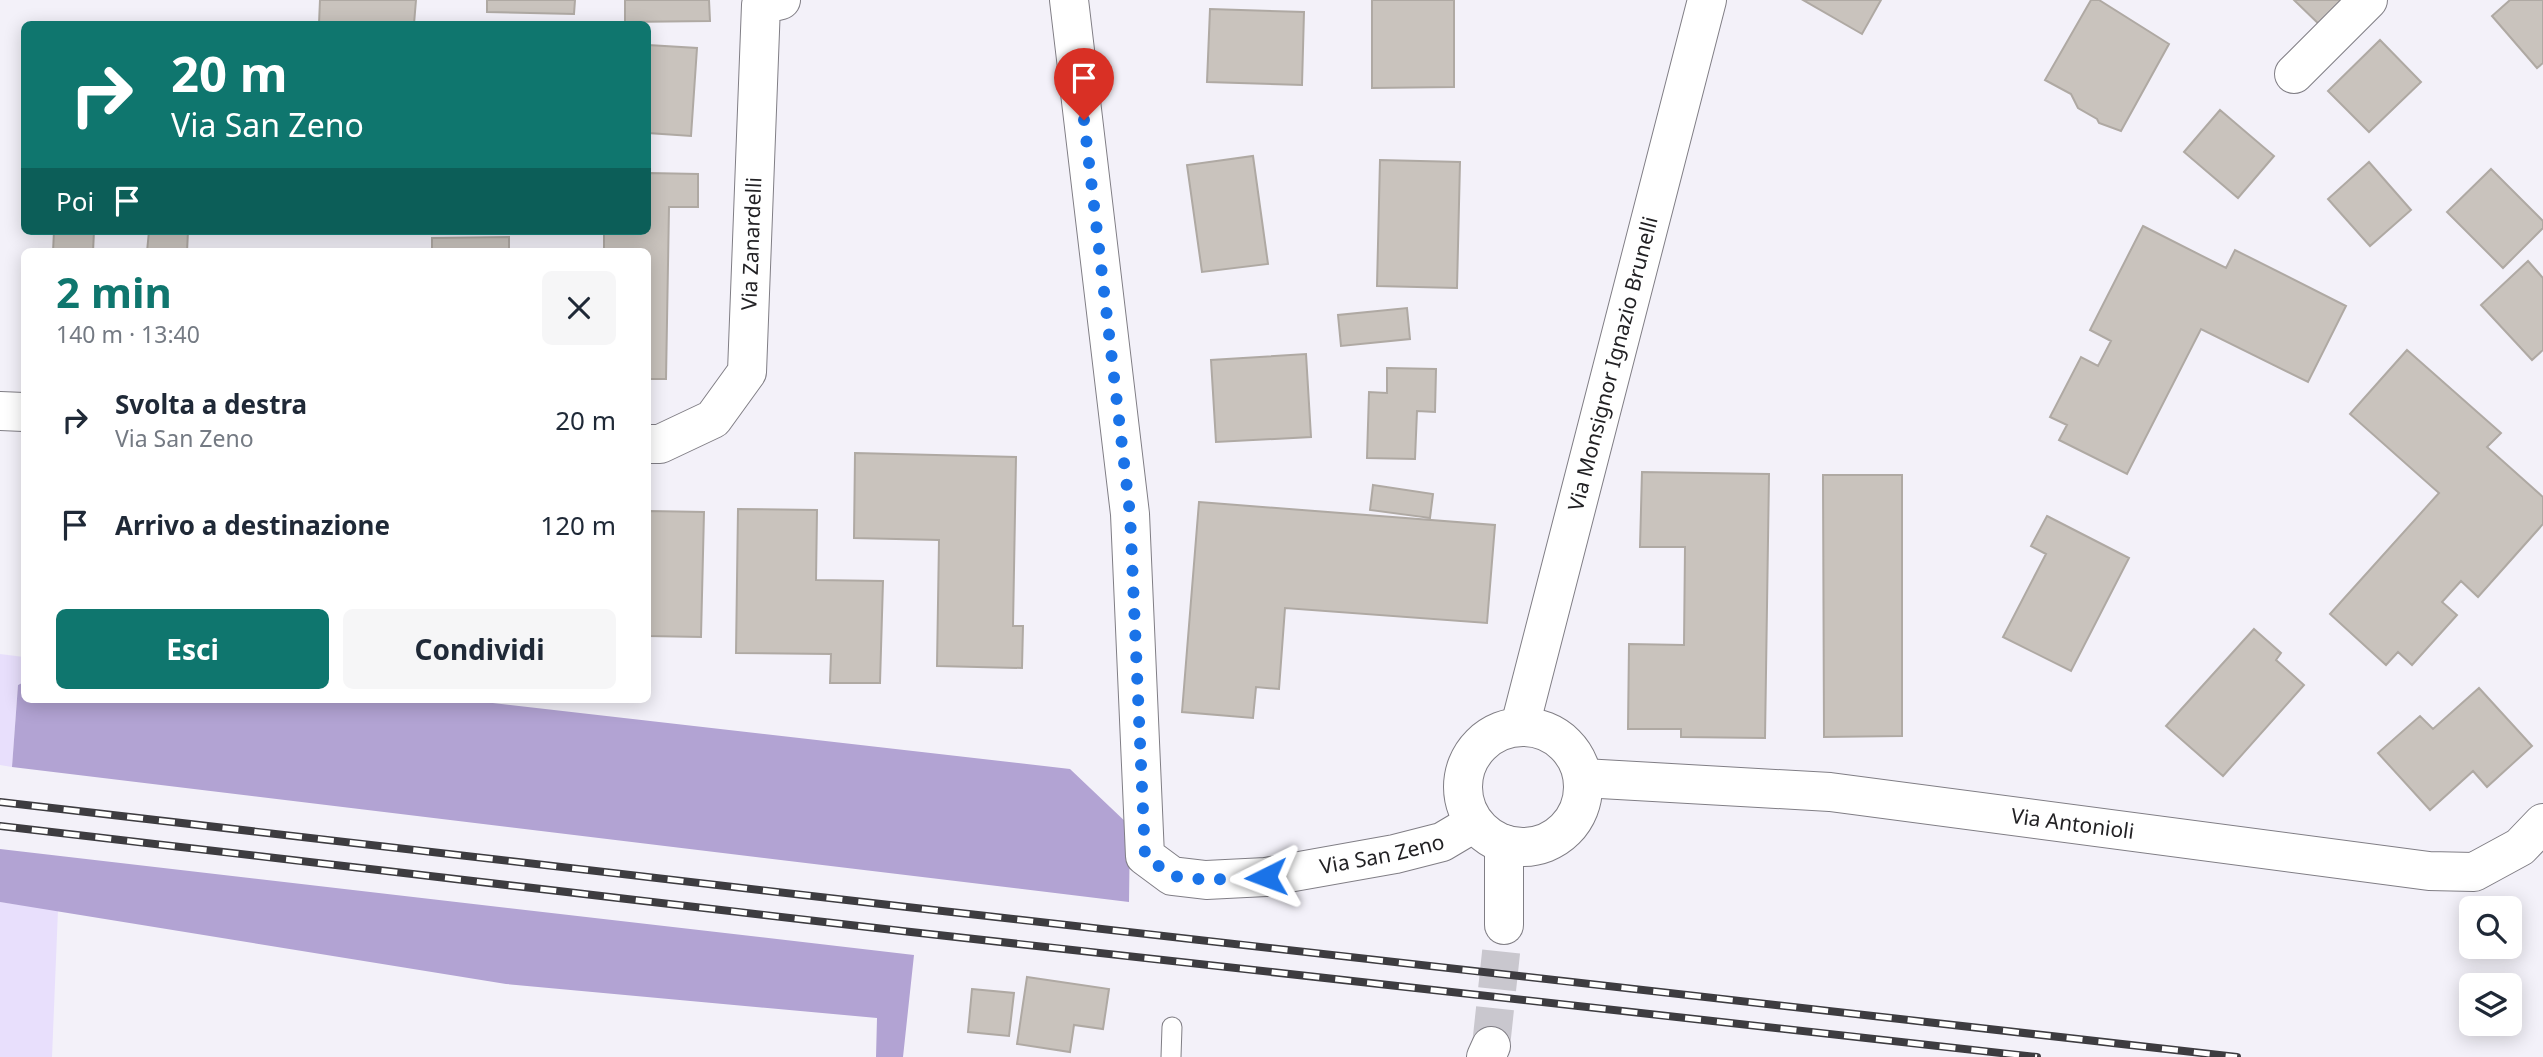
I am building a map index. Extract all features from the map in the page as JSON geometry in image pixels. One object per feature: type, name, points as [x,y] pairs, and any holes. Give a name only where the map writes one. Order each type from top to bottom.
[{"type":"street","name":"Via Zanardelli","points":[[651,444],[660,444],[713,419],[747,372],[761,5],[781,0]]},
{"type":"street","name":"Via San Zeno","points":[[1069,0],[1130,514],[1145,856],[1172,876],[1206,880],[1266,877],[1395,854],[1489,833]]},
{"type":"street","name":"Via Monsignor Ignazio Brunelli","points":[[1520,726],[1707,0]]},
{"type":"street","points":[[2294,74],[2368,0]]},
{"type":"street","points":[[0,411],[21,412]]},
{"type":"street","points":[[1520,726],[1554,735],[1568,747],[1583,778],[1582,799],[1575,818],[1561,833],[1544,843],[1523,847],[1489,833],[1466,807],[1462,788],[1465,770],[1473,753],[1485,740],[1502,730],[1520,726]]},
{"type":"street","name":"Via Antonioli","points":[[1583,778],[1830,792],[2429,871],[2474,872],[2520,847],[2543,823]]},
{"type":"street","points":[[1489,833],[1504,925]]},
{"type":"lane","points":[[1171,1057],[1172,1027]]},
{"type":"shaded area","points":[[0,654],[21,657],[21,684],[18,685],[12,767],[0,765]]},
{"type":"shaded area","points":[[21,684],[21,703],[493,703],[1070,769],[1130,826],[1129,902],[12,767],[18,685]]},
{"type":"shaded area","points":[[0,849],[914,955],[903,1057],[876,1057],[877,1018],[506,984],[0,902]]},
{"type":"shaded area","points":[[0,902],[58,910],[52,1057],[0,1057]]},
{"type":"building","points":[[320,0],[416,0],[414,21],[319,21]]},
{"type":"building","points":[[487,0],[575,0],[574,14],[487,12]]},
{"type":"building","points":[[625,0],[709,0],[710,21],[625,21]]},
{"type":"building","points":[[1372,0],[1454,0],[1454,87],[1372,88]]},
{"type":"building","points":[[1803,0],[1881,0],[1862,34]]},
{"type":"building","points":[[2091,0],[2099,0],[2169,44],[2121,131],[2099,123],[2078,108],[2071,94],[2045,80]]},
{"type":"building","points":[[2294,0],[2350,0],[2323,28]]},
{"type":"building","points":[[2510,0],[2543,0],[2543,63],[2537,68],[2492,16]]},
{"type":"building","points":[[1210,9],[1304,12],[1302,85],[1207,82]]},
{"type":"building","points":[[2380,40],[2421,82],[2369,132],[2328,91]]},
{"type":"building","points":[[651,45],[697,48],[691,136],[651,133]]},
{"type":"building","points":[[2220,110],[2274,156],[2238,198],[2184,152]]},
{"type":"building","points":[[1253,156],[1268,264],[1202,272],[1187,165]]},
{"type":"building","points":[[1380,160],[1460,162],[1457,288],[1377,286]]},
{"type":"building","points":[[2369,162],[2411,210],[2370,246],[2328,199]]},
{"type":"building","points":[[2491,169],[2543,221],[2543,228],[2503,268],[2447,212]]},
{"type":"building","points":[[651,173],[698,174],[698,207],[669,207],[666,379],[651,379],[651,248],[604,248],[604,235],[651,235]]},
{"type":"building","points":[[2143,226],[2226,268],[2235,250],[2346,306],[2308,382],[2201,329],[2127,474],[2059,440],[2067,425],[2050,417],[2081,357],[2098,366],[2111,341],[2090,330]]},
{"type":"building","points":[[54,235],[94,235],[93,248],[53,248]]},
{"type":"building","points":[[149,235],[188,235],[187,248],[147,248]]},
{"type":"building","points":[[509,237],[509,248],[432,248],[432,238]]},
{"type":"building","points":[[2528,261],[2543,278],[2543,350],[2532,360],[2481,305]]},
{"type":"building","points":[[1407,308],[1410,339],[1341,346],[1338,315]]},
{"type":"building","points":[[2407,350],[2501,433],[2487,447],[2543,497],[2543,524],[2478,597],[2461,581],[2442,602],[2457,615],[2412,665],[2398,652],[2386,665],[2330,614],[2439,493],[2350,414]]},
{"type":"building","points":[[1306,354],[1311,437],[1216,442],[1211,360]]},
{"type":"building","points":[[1387,368],[1436,369],[1435,412],[1417,411],[1415,459],[1367,458],[1369,392],[1387,393]]},
{"type":"building","points":[[855,453],[1016,457],[1013,626],[1023,626],[1022,668],[937,666],[939,540],[854,538]]},
{"type":"building","points":[[1642,472],[1769,474],[1765,738],[1681,737],[1681,729],[1628,729],[1629,644],[1684,645],[1685,547],[1640,547]]},
{"type":"building","points":[[1823,475],[1902,475],[1902,736],[1824,737]]},
{"type":"building","points":[[1373,485],[1433,494],[1430,518],[1370,510]]},
{"type":"building","points":[[1199,502],[1495,525],[1487,623],[1285,608],[1279,689],[1256,687],[1253,718],[1182,712]]},
{"type":"building","points":[[738,509],[817,510],[816,580],[883,581],[880,683],[830,683],[831,654],[736,653]]},
{"type":"building","points":[[651,511],[704,512],[701,637],[651,636]]},
{"type":"building","points":[[2047,516],[2129,558],[2071,671],[2003,637],[2046,554],[2031,546]]},
{"type":"building","points":[[2254,629],[2281,653],[2276,660],[2304,685],[2223,776],[2166,726]]},
{"type":"building","points":[[2479,688],[2532,746],[2487,787],[2473,771],[2430,810],[2378,753],[2420,716],[2433,729]]},
{"type":"building","points":[[1027,977],[1109,989],[1103,1029],[1074,1025],[1070,1052],[1017,1044]]},
{"type":"building","points":[[972,989],[1014,993],[1009,1036],[968,1032]]},
{"type":"tunnel","points":[[1491,1046],[1504,925]]},
{"type":"railway","points":[[0,802],[2237,1057]]},
{"type":"railway","points":[[0,826],[902,931],[2037,1057]]},
{"type":"route","points":[[1084,120],[1130,514],[1145,856],[1172,876],[1206,880],[1266,877]]}]
